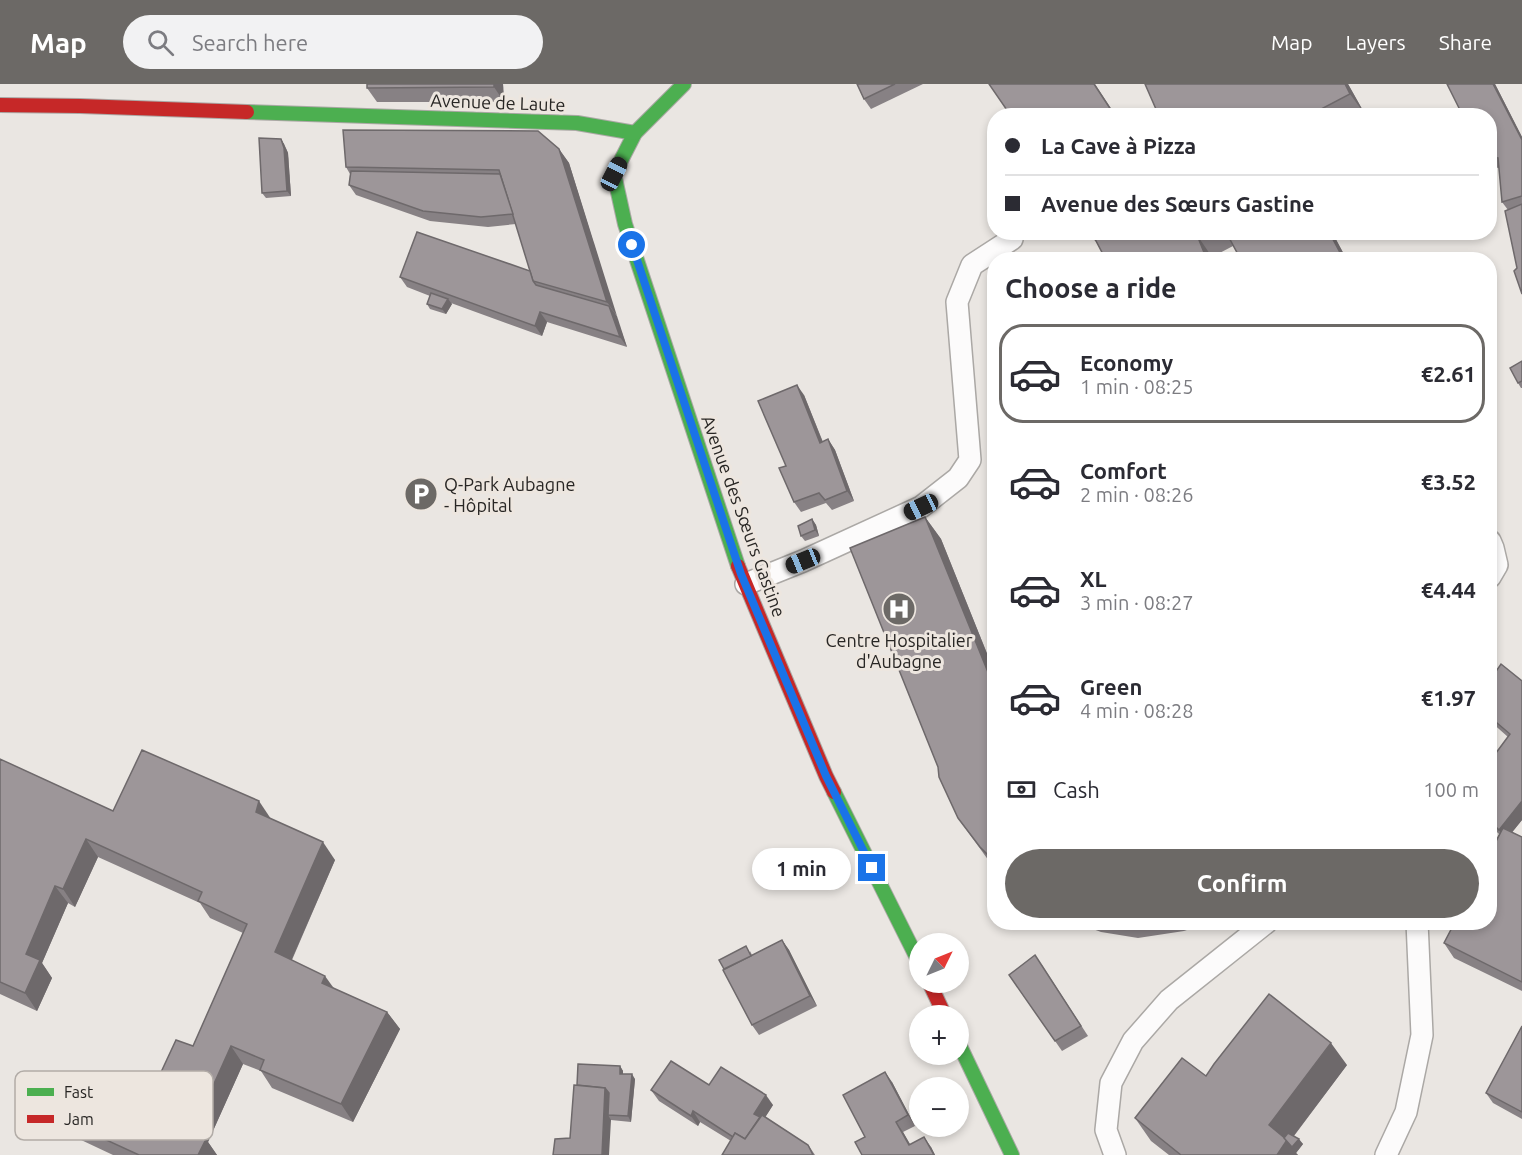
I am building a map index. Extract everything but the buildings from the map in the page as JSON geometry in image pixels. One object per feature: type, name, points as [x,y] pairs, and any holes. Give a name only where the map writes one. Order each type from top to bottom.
[{"type":"street","name":"Avenue des Sœurs Gastine","points":[[684,84],[635,133],[614,174],[625,224],[746,584],[826,776],[909,941]]},
{"type":"street","name":"Avenue de Laute","points":[[0,105],[577,123],[635,133]]},
{"type":"street","points":[[969,1064],[1012,1155]]},
{"type":"lane","points":[[992,252],[1010,240]]},
{"type":"lane","points":[[746,584],[803,561],[921,507],[958,478],[970,460],[957,302],[972,265],[987,255]]},
{"type":"lane","points":[[1115,1155],[1106,1130],[1111,1083],[1133,1041],[1169,1000],[1257,930]]},
{"type":"lane","points":[[1386,1155],[1406,1112],[1422,1035],[1417,930]]},
{"type":"traffic: fast","points":[[684,84],[635,133],[614,174],[625,224],[738,566]]},
{"type":"traffic: fast","points":[[247,112],[577,123],[635,133]]},
{"type":"traffic: fast","points":[[834,792],[909,942]]},
{"type":"traffic: fast","points":[[969,1065],[1012,1155]]},
{"type":"traffic: jam","points":[[0,105],[247,112]]},
{"type":"traffic: jam","points":[[738,566],[834,792]]},
{"type":"traffic: jam","points":[[934,993],[940,1005]]},
{"type":"place","name":"Q-Park Aubagne - Hôpital","points":[[421,494]]},
{"type":"place","name":"Centre Hospitalier d'Aubagne","points":[[899,609]]},
{"type":"route","points":[[632,245],[741,574],[826,776],[872,868]]}]
